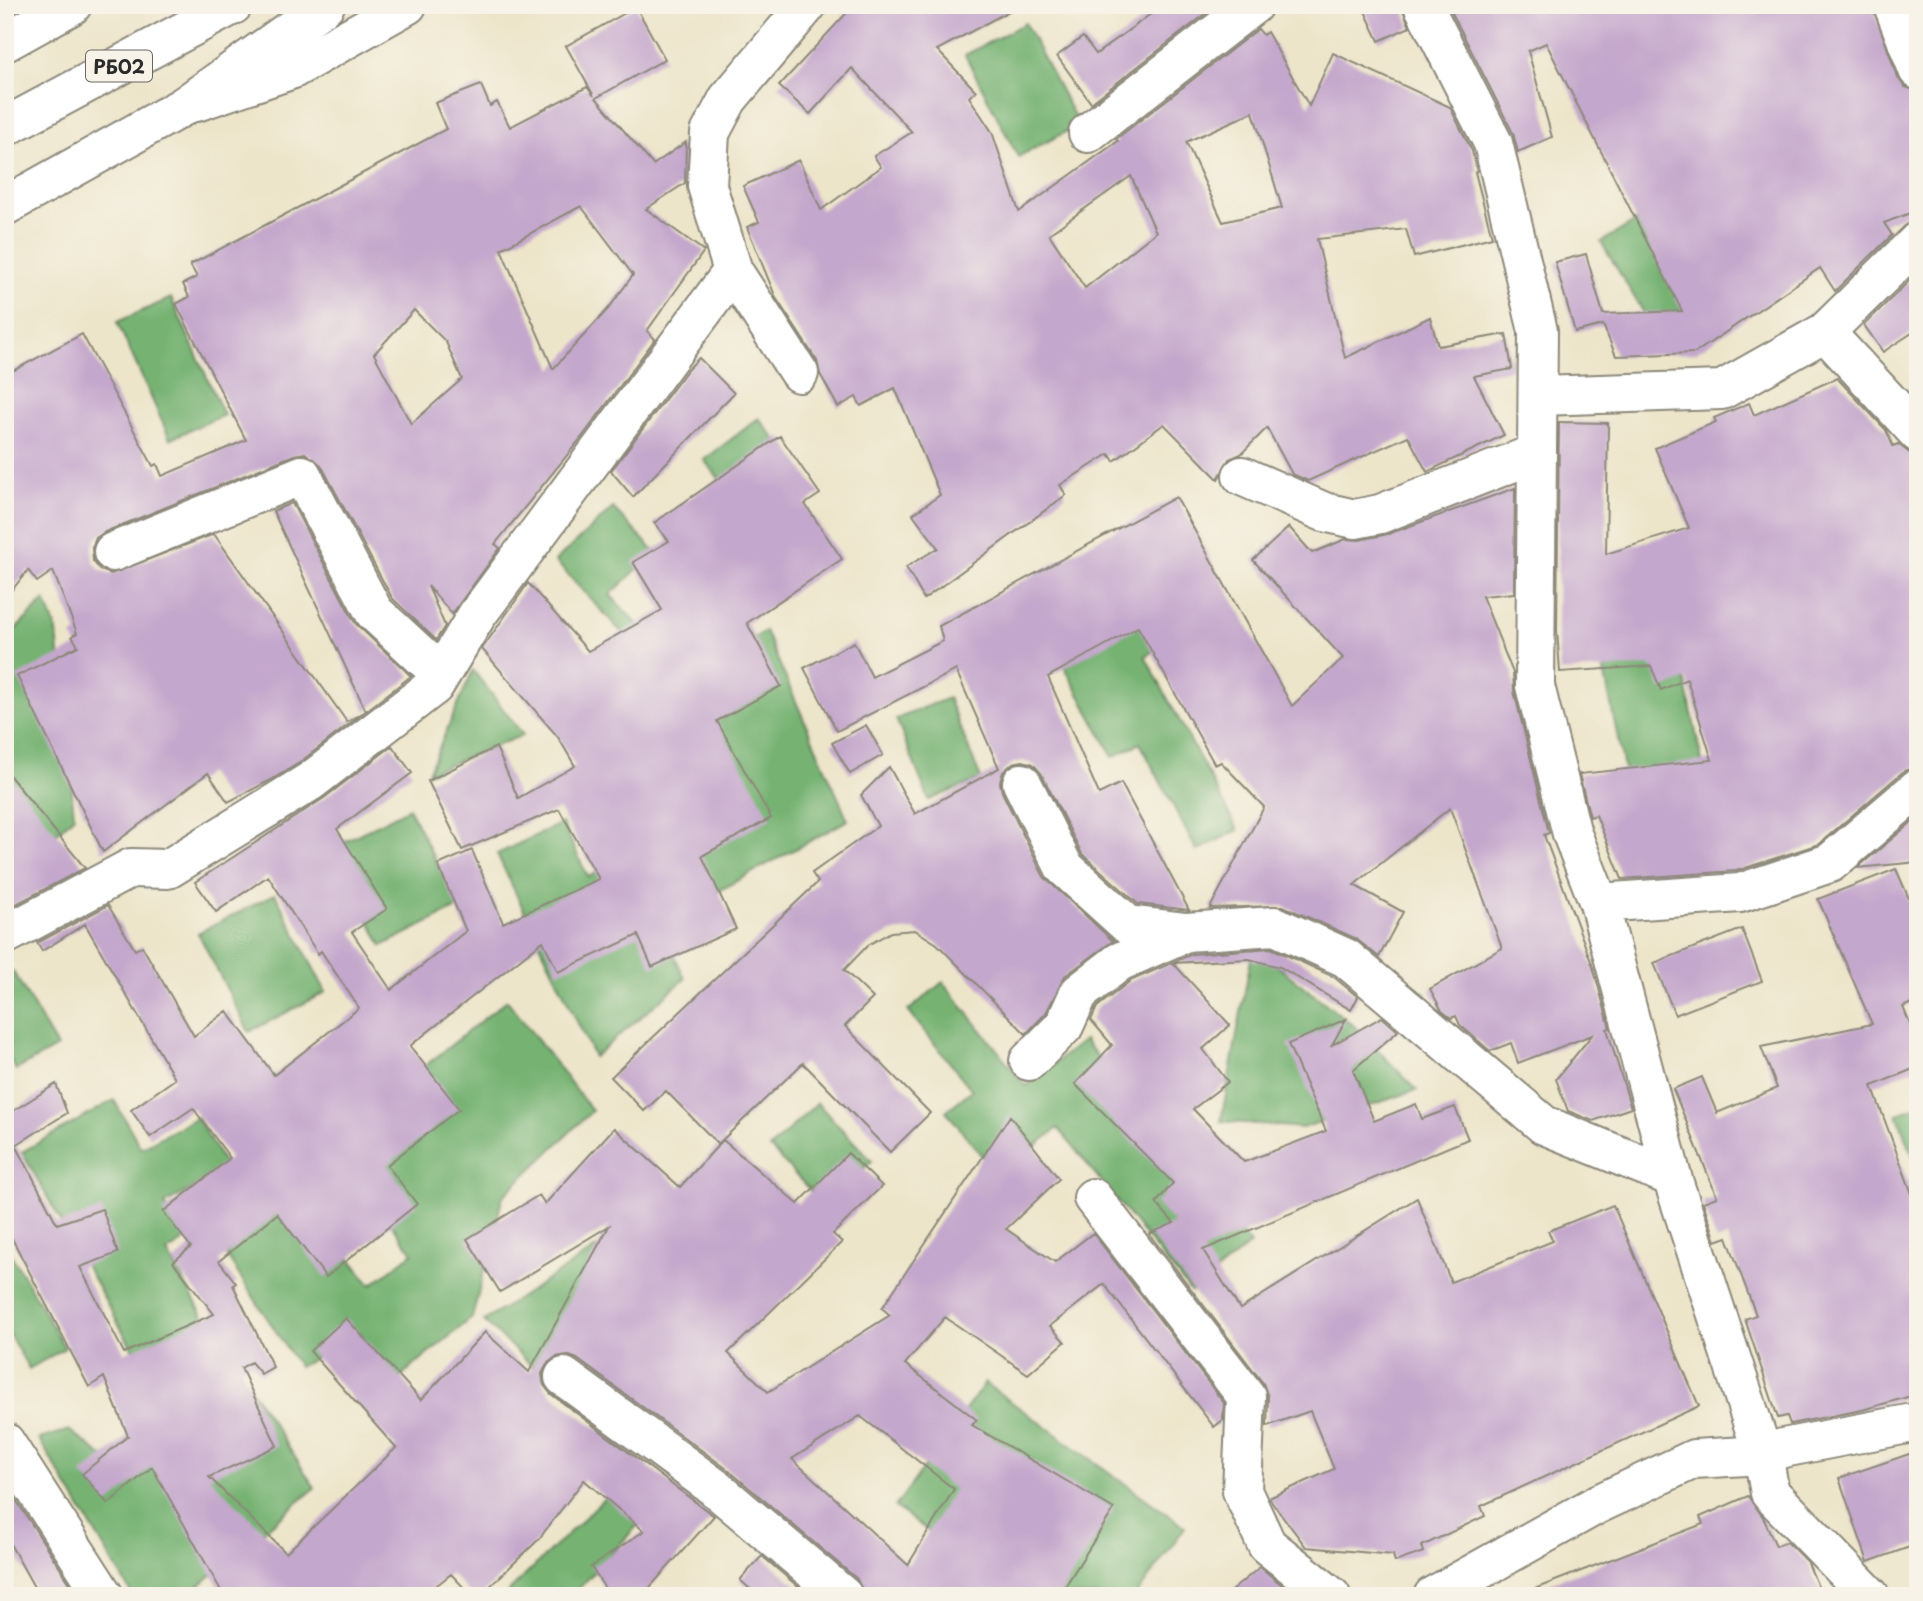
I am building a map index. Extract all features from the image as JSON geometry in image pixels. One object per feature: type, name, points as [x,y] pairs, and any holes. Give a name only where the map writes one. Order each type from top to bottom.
[{"type":"main road","points":[[5,42],[72,5]]},
{"type":"main road","name":"РБ02","points":[[5,127],[233,5]]},
{"type":"main road","points":[[5,206],[184,106],[325,5]]},
{"type":"main road","points":[[184,106],[293,69],[407,5]]},
{"type":"main road","points":[[799,373],[733,271],[707,186],[710,133],[728,99],[807,5]]},
{"type":"main road","points":[[1088,133],[1253,5]]},
{"type":"main road","points":[[1423,5],[1493,143],[1538,331],[1535,686],[1572,834],[1600,903],[1672,1177],[1763,1455],[1770,1493],[1870,1596]]},
{"type":"main road","points":[[1893,5],[1918,70]]},
{"type":"main road","points":[[1539,396],[1722,390],[1825,332],[1918,242]]},
{"type":"main road","points":[[5,935],[131,868],[168,869],[311,781],[434,686],[477,615],[733,271]]},
{"type":"main road","points":[[1825,332],[1918,433]]},
{"type":"main road","points":[[1242,477],[1324,512],[1355,519],[1380,514],[1537,453]]},
{"type":"main road","points":[[113,552],[302,475],[374,612],[441,674]]},
{"type":"main road","points":[[1022,783],[1064,867],[1128,925],[1186,932],[1275,926],[1346,958],[1544,1125],[1672,1177]]},
{"type":"main road","points":[[1600,903],[1740,893],[1830,863],[1918,788]]},
{"type":"main road","points":[[1029,1061],[1064,1026],[1079,993],[1119,961],[1186,932]]},
{"type":"main road","points":[[1093,1198],[1246,1396],[1242,1491],[1267,1545],[1331,1596]]},
{"type":"main road","points":[[565,1377],[714,1487],[843,1596]]},
{"type":"main road","points":[[1433,1596],[1598,1504],[1694,1459],[1763,1455],[1783,1448],[1918,1422]]},
{"type":"main road","points":[[5,1442],[104,1596]]},
{"type":"green space","points":[[1025,23],[1079,125],[1018,157],[965,55]]},
{"type":"green space","points":[[1713,175],[1768,266],[1656,333],[1601,242]]},
{"type":"green space","points":[[171,298],[224,415],[170,439],[117,322]]},
{"type":"green space","points":[[759,418],[807,480],[754,522],[704,460]]},
{"type":"green space","points":[[613,508],[655,552],[610,595],[642,629],[630,641],[555,561]]},
{"type":"green space","points":[[1132,549],[1179,637],[1145,656],[1238,830],[1197,851],[1140,743],[1113,757],[1030,603]]},
{"type":"green space","points":[[45,600],[57,631],[74,816],[55,835],[5,782],[5,640]]},
{"type":"green space","points":[[1669,601],[1708,792],[1632,807],[1593,617]]},
{"type":"green space","points":[[765,631],[848,820],[660,923],[685,979],[594,1057],[497,854],[562,823],[588,877],[682,831],[631,719]]},
{"type":"green space","points":[[473,670],[523,735],[428,773]]},
{"type":"green space","points":[[948,698],[981,779],[929,800],[896,719]]},
{"type":"green space","points":[[409,808],[459,907],[382,946],[332,848]]},
{"type":"green space","points":[[275,894],[326,992],[249,1032],[198,933]]},
{"type":"green space","points":[[1253,947],[1353,1025],[1417,1090],[1302,1128],[1221,1121]]},
{"type":"green space","points":[[13,971],[57,1047],[16,1070],[5,1051],[5,975]]},
{"type":"green space","points":[[943,982],[1026,1086],[1084,1040],[1250,1244],[1191,1292],[1058,1128],[998,1176],[946,1111],[972,1090],[908,1011]]},
{"type":"green space","points":[[507,1000],[592,1111],[503,1196],[472,1318],[396,1380],[360,1333],[299,1367],[217,1241],[290,1184],[371,1285],[413,1253],[331,1142]]},
{"type":"green space","points":[[114,1100],[141,1148],[197,1117],[227,1169],[165,1204],[186,1240],[167,1252],[209,1326],[141,1364],[22,1152]]},
{"type":"green space","points":[[817,1103],[872,1161],[824,1205],[770,1148]]},
{"type":"green space","points":[[1918,1106],[1918,1169],[1897,1114]]},
{"type":"green space","points":[[644,1217],[551,1384],[484,1321]]},
{"type":"green space","points":[[5,1244],[65,1348],[29,1369],[5,1327]]},
{"type":"green space","points":[[985,1383],[1185,1527],[1136,1596],[1018,1596],[895,1507]]},
{"type":"green space","points":[[248,1385],[315,1488],[195,1589],[202,1596],[133,1596],[39,1439],[69,1430],[124,1473]]},
{"type":"green space","points":[[618,1485],[653,1509],[572,1596],[504,1596]]},
{"type":"building","points":[[854,5],[1020,5],[937,50],[976,91],[969,97],[992,132],[1019,212],[1118,141],[1116,139],[1258,29],[1263,35],[1267,32],[1309,106],[1333,53],[1450,107],[1472,151],[1492,237],[1414,257],[1406,229],[1317,239],[1345,358],[1430,317],[1438,346],[1506,334],[1512,369],[1474,376],[1504,435],[1427,472],[1408,436],[1308,481],[1292,474],[1267,428],[1241,454],[1229,459],[1218,479],[1164,424],[1114,461],[1109,454],[1060,485],[1066,495],[924,599],[906,567],[938,548],[913,514],[940,495],[895,388],[861,406],[856,397],[838,407],[820,374],[817,361],[776,298],[747,227],[759,222],[743,186],[799,160],[821,210],[881,167],[874,156],[912,132],[852,68],[810,114],[779,86]],"holes":[[[1253,112],[1282,208],[1223,222],[1186,142]],[[1131,176],[1156,232],[1085,288],[1049,234]]]},
{"type":"building","points":[[1163,5],[1217,5],[1091,103],[1057,56],[1083,37],[1096,54]]},
{"type":"building","points":[[1362,5],[1401,5],[1410,27],[1379,41]]},
{"type":"building","points":[[1448,5],[1872,5],[1898,78],[1905,87],[1918,91],[1918,210],[1884,223],[1892,235],[1835,291],[1820,268],[1695,353],[1616,356],[1603,325],[1575,332],[1555,262],[1586,254],[1603,314],[1682,311],[1546,43],[1528,51],[1552,137],[1518,152],[1513,133]]},
{"type":"building","points":[[636,7],[665,59],[596,98],[653,165],[686,142],[685,183],[646,209],[704,251],[647,331],[655,339],[582,437],[495,544],[500,548],[452,614],[428,586],[445,626],[436,640],[392,598],[321,465],[305,453],[294,455],[96,538],[92,548],[93,561],[100,570],[111,574],[214,534],[347,722],[366,711],[299,763],[228,802],[208,773],[103,852],[17,676],[78,646],[72,636],[77,633],[53,571],[37,582],[28,570],[5,599],[5,375],[82,334],[153,466],[157,464],[162,476],[246,440],[176,304],[189,297],[183,284],[197,277],[190,265],[446,129],[435,103],[481,85],[490,106],[497,102],[510,127],[587,87],[594,96],[566,46]],"holes":[[[581,206],[633,275],[609,308],[553,369],[501,249]],[[414,310],[446,342],[462,379],[411,424],[374,354]]]},
{"type":"building","points":[[1911,279],[1918,290],[1918,329],[1883,352],[1864,325]]},
{"type":"building","points":[[699,358],[734,393],[633,497],[611,471]]},
{"type":"building","points":[[1837,378],[1886,430],[1893,446],[1898,444],[1911,454],[1918,454],[1918,767],[1904,771],[1819,844],[1736,871],[1622,879],[1596,815],[1590,817],[1579,774],[1712,760],[1687,679],[1661,690],[1651,666],[1560,672],[1557,630],[1559,422],[1608,423],[1606,554],[1689,528],[1655,448],[1716,422],[1714,418],[1749,403],[1754,415]]},
{"type":"building","points":[[780,436],[820,494],[805,504],[842,559],[747,623],[781,686],[717,721],[771,818],[702,856],[736,929],[652,967],[638,935],[558,972],[543,941],[410,1046],[459,1109],[387,1165],[417,1204],[326,1277],[277,1214],[219,1261],[236,1283],[233,1285],[273,1367],[261,1374],[251,1362],[241,1368],[277,1446],[209,1477],[286,1553],[396,1448],[310,1351],[346,1318],[421,1400],[485,1332],[529,1372],[609,1226],[500,1292],[467,1239],[539,1195],[545,1204],[614,1128],[680,1187],[723,1140],[798,1204],[848,1153],[882,1186],[833,1234],[842,1242],[728,1353],[768,1392],[890,1315],[882,1308],[1010,1116],[1059,1179],[1006,1229],[1055,1262],[1093,1233],[1224,1403],[1223,1420],[1214,1427],[1104,1284],[1050,1326],[1065,1342],[1028,1374],[945,1317],[905,1364],[977,1420],[972,1425],[1114,1509],[1059,1596],[864,1596],[857,1579],[727,1469],[577,1359],[567,1355],[556,1357],[547,1364],[542,1374],[544,1385],[551,1394],[714,1516],[642,1596],[610,1596],[591,1567],[644,1531],[584,1480],[538,1540],[480,1596],[472,1596],[451,1574],[423,1596],[224,1596],[152,1467],[108,1504],[82,1474],[128,1436],[104,1377],[89,1387],[5,1225],[5,1116],[56,1084],[67,1113],[16,1145],[57,1224],[102,1209],[118,1253],[80,1267],[124,1353],[214,1314],[173,1262],[191,1247],[163,1212],[230,1158],[193,1108],[150,1137],[131,1110],[175,1079],[85,924],[42,951],[37,943],[108,905],[135,950],[142,946],[194,1036],[227,1011],[274,1075],[359,1008],[321,951],[318,954],[268,876],[216,912],[195,882],[324,798],[392,746],[412,773],[337,829],[387,909],[352,932],[391,990],[466,931],[438,865],[472,850],[503,923],[599,879],[559,809],[462,850],[428,781],[496,747],[518,798],[575,766],[558,737],[482,649],[528,583],[588,651],[662,610],[633,562],[669,541],[654,523]],"holes":[[[860,1416],[954,1489],[908,1565],[792,1459]]]},
{"type":"building","points":[[1515,488],[1514,593],[1482,596],[1513,673],[1514,691],[1549,833],[1544,835],[1593,967],[1610,1028],[1607,1029],[1631,1108],[1593,1121],[1568,1111],[1556,1079],[1592,1035],[1518,1063],[1511,1043],[1490,1051],[1460,1025],[1456,1016],[1451,1018],[1442,1011],[1430,989],[1502,948],[1450,808],[1354,885],[1403,912],[1379,957],[1355,938],[1283,906],[1210,908],[1264,807],[1221,762],[1215,765],[1138,627],[1048,677],[1099,794],[1121,783],[1189,910],[1138,904],[1082,854],[1041,773],[1033,764],[1023,761],[1013,763],[1003,772],[1000,782],[1002,792],[1044,877],[1113,941],[1065,976],[1046,1013],[1026,1034],[937,944],[915,930],[891,932],[868,945],[844,970],[873,998],[845,1026],[930,1113],[890,1152],[803,1063],[718,1144],[666,1091],[644,1111],[611,1077],[818,882],[812,873],[878,826],[861,795],[889,767],[915,814],[999,768],[956,670],[837,731],[804,668],[854,642],[872,677],[943,641],[939,626],[1176,497],[1292,706],[1343,658],[1253,560],[1289,527],[1312,553],[1346,539],[1359,540],[1388,534]]},
{"type":"building","points":[[292,503],[355,623],[411,676],[366,711],[273,511]]},
{"type":"building","points":[[866,725],[883,755],[850,774],[832,743]]},
{"type":"building","points":[[5,770],[85,868],[5,910]]},
{"type":"building","points":[[1918,817],[1918,862],[1857,868]]},
{"type":"building","points":[[1896,869],[1918,919],[1918,1000],[1903,1007],[1918,1044],[1918,1067],[1872,1086],[1918,1210],[1918,1394],[1862,1410],[1790,1424],[1787,1416],[1778,1418],[1745,1319],[1756,1315],[1727,1237],[1716,1241],[1703,1202],[1717,1197],[1673,1089],[1702,1077],[1717,1113],[1777,1088],[1761,1047],[1872,1024],[1818,899]]},
{"type":"building","points":[[1742,929],[1762,981],[1675,1015],[1654,963]]},
{"type":"building","points":[[1271,948],[1334,977],[1358,997],[1351,1010],[1280,967],[1249,959],[1173,963],[1230,1025],[1203,1049],[1228,1082],[1193,1109],[1244,1162],[1326,1131],[1288,1044],[1346,1019],[1332,1045],[1382,1017],[1398,1031],[1353,1070],[1374,1121],[1416,1104],[1422,1119],[1455,1107],[1468,1139],[1203,1250],[1240,1309],[1417,1198],[1451,1282],[1553,1241],[1548,1231],[1613,1205],[1699,1406],[1481,1506],[1485,1516],[1422,1546],[1424,1552],[1395,1562],[1393,1555],[1306,1547],[1269,1498],[1334,1469],[1310,1411],[1267,1426],[1268,1397],[1263,1383],[1149,1234],[1174,1223],[1156,1203],[1173,1183],[1075,1084],[1112,1045],[1091,1020],[1097,1007],[1130,981],[1192,954]]},
{"type":"building","points":[[1918,1451],[1918,1544],[1868,1562],[1839,1478]]},
{"type":"building","points":[[5,1483],[78,1596],[39,1596],[5,1535]]},
{"type":"building","points":[[1748,1496],[1763,1517],[1776,1546],[1787,1542],[1808,1563],[1822,1596],[1524,1596],[1524,1593],[1703,1524],[1700,1517]]},
{"type":"building","points":[[762,1556],[809,1596],[758,1596],[740,1580]]},
{"type":"building","points":[[1260,1567],[1296,1596],[1225,1596]]}]
